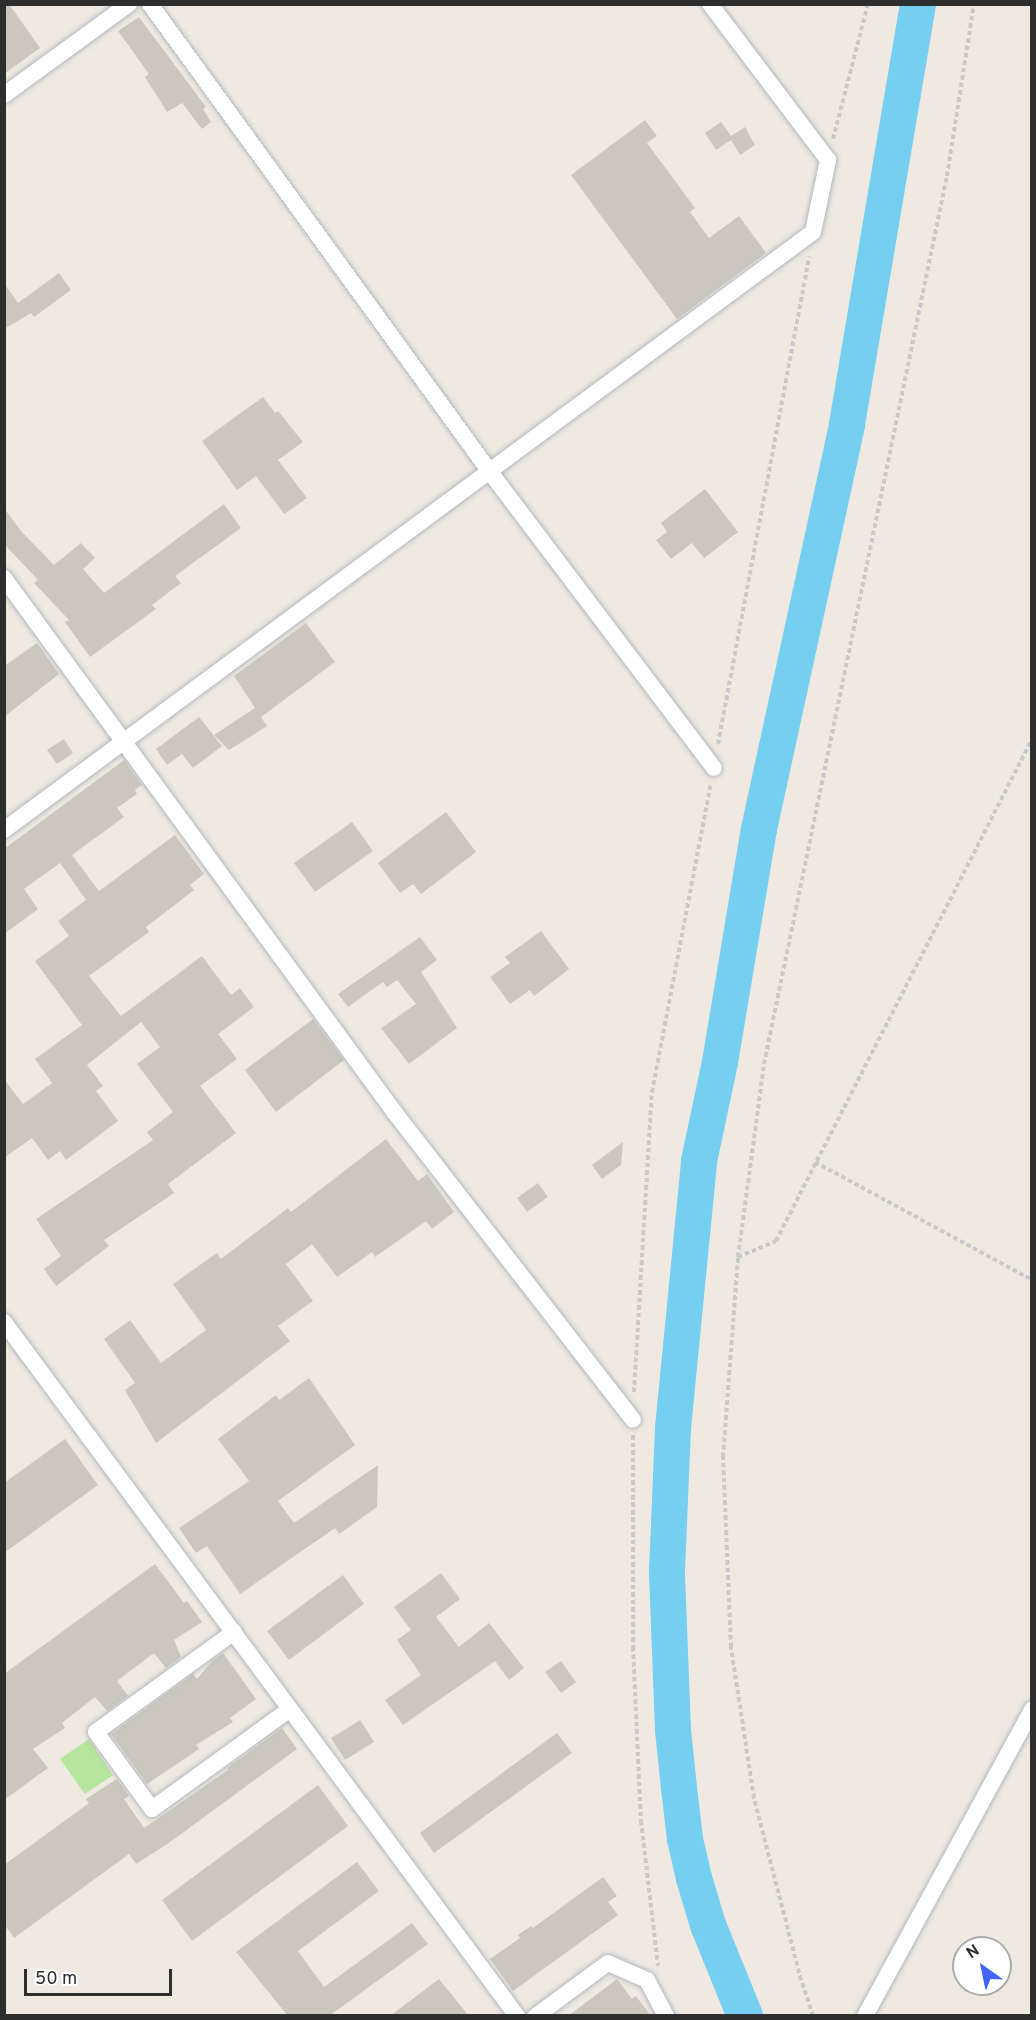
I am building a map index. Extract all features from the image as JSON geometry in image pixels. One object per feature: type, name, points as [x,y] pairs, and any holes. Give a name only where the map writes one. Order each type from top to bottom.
[{"type":"street","points":[[4,95],[129,4]]},
{"type":"street","points":[[150,4],[490,472],[714,768]]},
{"type":"street","points":[[4,830],[813,232],[828,160],[710,4]]},
{"type":"street","points":[[4,578],[395,1113],[633,1420]]},
{"type":"street","points":[[4,1322],[517,2016]]},
{"type":"street","points":[[234,1632],[96,1732],[152,1809],[290,1709]]},
{"type":"street","points":[[865,2016],[1032,1710]]},
{"type":"street","points":[[536,2016],[608,1963],[647,1980],[666,2016]]},
{"type":"path","points":[[828,160],[868,4]]},
{"type":"path","points":[[813,2016],[801,1980],[754,1798],[731,1647],[723,1457],[738,1257],[764,1064],[945,187],[974,4]]},
{"type":"path","points":[[659,1974],[641,1821],[634,1670],[633,1420],[652,1092],[813,232]]},
{"type":"path","points":[[738,1257],[776,1241],[1032,739]]},
{"type":"path","points":[[815,1162],[1032,1280]]},
{"type":"green space","points":[[89,1739],[113,1775],[85,1794],[60,1759]]},
{"type":"building","points":[[4,4],[9,4],[40,48],[4,74]]},
{"type":"building","points":[[139,17],[206,107],[203,109],[211,122],[202,129],[182,103],[167,112],[145,77],[149,74],[118,31]]},
{"type":"building","points":[[645,120],[657,136],[647,143],[695,208],[690,212],[709,238],[739,216],[766,253],[677,319],[571,175]]},
{"type":"building","points":[[721,122],[731,136],[745,127],[755,145],[740,155],[731,140],[716,150],[705,133]]},
{"type":"building","points":[[59,273],[71,290],[34,317],[31,313],[4,329],[4,283],[18,303]]},
{"type":"building","points":[[263,397],[275,413],[278,411],[303,442],[278,460],[307,498],[284,514],[256,476],[237,490],[202,441]]},
{"type":"building","points":[[705,489],[738,532],[704,558],[692,543],[671,559],[656,540],[667,532],[661,523]]},
{"type":"building","points":[[224,504],[241,528],[175,576],[181,583],[152,605],[156,609],[90,657],[65,622],[69,620],[34,583],[38,580],[4,544],[4,508],[21,531],[54,565],[81,543],[95,558],[83,569],[104,593]]},
{"type":"building","points":[[306,623],[335,662],[261,717],[267,726],[229,750],[214,735],[255,708],[234,676]]},
{"type":"building","points":[[37,643],[59,674],[4,717],[4,666]]},
{"type":"building","points":[[199,717],[222,746],[193,768],[182,754],[167,765],[156,749]]},
{"type":"building","points":[[64,739],[73,753],[57,764],[47,750]]},
{"type":"building","points":[[124,760],[142,785],[135,790],[137,794],[117,808],[124,817],[72,855],[99,891],[175,835],[204,874],[190,885],[194,890],[146,927],[149,932],[89,976],[121,1016],[202,956],[231,995],[240,988],[254,1007],[218,1034],[237,1059],[200,1086],[236,1133],[168,1184],[174,1193],[104,1240],[109,1246],[56,1286],[44,1269],[61,1256],[36,1219],[153,1140],[147,1132],[173,1112],[137,1064],[160,1047],[141,1022],[87,1065],[103,1086],[96,1091],[118,1121],[66,1160],[60,1151],[48,1160],[32,1138],[4,1158],[4,1079],[23,1104],[52,1083],[35,1059],[82,1025],[35,961],[69,936],[58,921],[86,900],[60,863],[24,889],[38,909],[4,934],[4,849]]},
{"type":"building","points":[[446,812],[476,852],[421,894],[413,884],[400,893],[378,863]]},
{"type":"building","points":[[352,822],[373,851],[315,892],[294,863]]},
{"type":"building","points":[[541,931],[569,969],[534,996],[530,990],[510,1004],[490,977],[510,963],[505,957]]},
{"type":"building","points":[[420,937],[437,960],[421,972],[457,1028],[409,1064],[381,1028],[416,1004],[397,980],[387,987],[383,982],[348,1007],[338,994]]},
{"type":"building","points":[[313,1019],[344,1060],[276,1112],[245,1070]]},
{"type":"building","points":[[386,1139],[418,1181],[427,1174],[454,1212],[432,1229],[426,1221],[375,1257],[372,1252],[337,1277],[312,1244],[286,1264],[313,1301],[278,1326],[290,1341],[156,1443],[125,1390],[135,1383],[104,1339],[130,1320],[161,1363],[206,1330],[173,1284],[217,1253],[221,1259],[288,1208],[291,1212]]},
{"type":"building","points":[[623,1142],[621,1165],[602,1179],[592,1165]]},
{"type":"building","points":[[538,1183],[548,1197],[527,1212],[517,1198]]},
{"type":"building","points":[[309,1378],[355,1445],[278,1501],[294,1523],[378,1465],[377,1507],[339,1534],[335,1528],[240,1594],[207,1546],[196,1553],[179,1528],[249,1481],[218,1439],[276,1395],[279,1400]]},
{"type":"building","points":[[65,1439],[98,1485],[4,1553],[4,1483]]},
{"type":"building","points":[[155,1564],[184,1603],[187,1601],[202,1622],[174,1640],[181,1657],[166,1668],[154,1653],[117,1681],[128,1696],[107,1711],[95,1697],[62,1723],[65,1728],[33,1749],[48,1768],[4,1800],[4,1674]]},
{"type":"building","points":[[441,1573],[460,1599],[436,1617],[459,1647],[489,1623],[524,1668],[509,1680],[495,1661],[403,1725],[385,1700],[421,1675],[397,1640],[411,1630],[394,1607]]},
{"type":"building","points":[[343,1575],[364,1604],[289,1660],[267,1631]]},
{"type":"building","points":[[223,1653],[256,1699],[230,1718],[233,1722],[196,1745],[199,1749],[147,1784],[111,1734],[193,1674],[197,1679],[212,1661]]},
{"type":"building","points":[[561,1661],[576,1682],[561,1693],[545,1672]]},
{"type":"building","points":[[360,1720],[374,1742],[345,1760],[331,1738]]},
{"type":"building","points":[[282,1728],[297,1749],[166,1845],[136,1864],[129,1854],[14,1938],[4,1924],[4,1865],[89,1803],[86,1799],[117,1779],[129,1796],[124,1799],[144,1828],[228,1770],[227,1768]]},
{"type":"building","points":[[557,1733],[572,1753],[434,1853],[420,1833]]},
{"type":"building","points":[[318,1785],[348,1826],[192,1941],[162,1900]]},
{"type":"building","points":[[357,1862],[379,1891],[298,1951],[324,1987],[412,1923],[428,1944],[329,2016],[288,2016],[236,1952]]},
{"type":"building","points":[[603,1877],[617,1896],[608,1902],[618,1915],[513,1991],[490,1959],[520,1938],[518,1935],[531,1926],[533,1928]]},
{"type":"building","points":[[439,1979],[469,2016],[390,2016]]},
{"type":"building","points":[[617,1979],[632,1999],[636,1996],[651,2016],[568,2016]]},
{"type":"waterway","points":[[745,2016],[708,1925],[685,1839],[673,1730],[667,1571],[673,1428],[699,1161],[720,1062],[759,829],[847,424],[918,4]]}]
